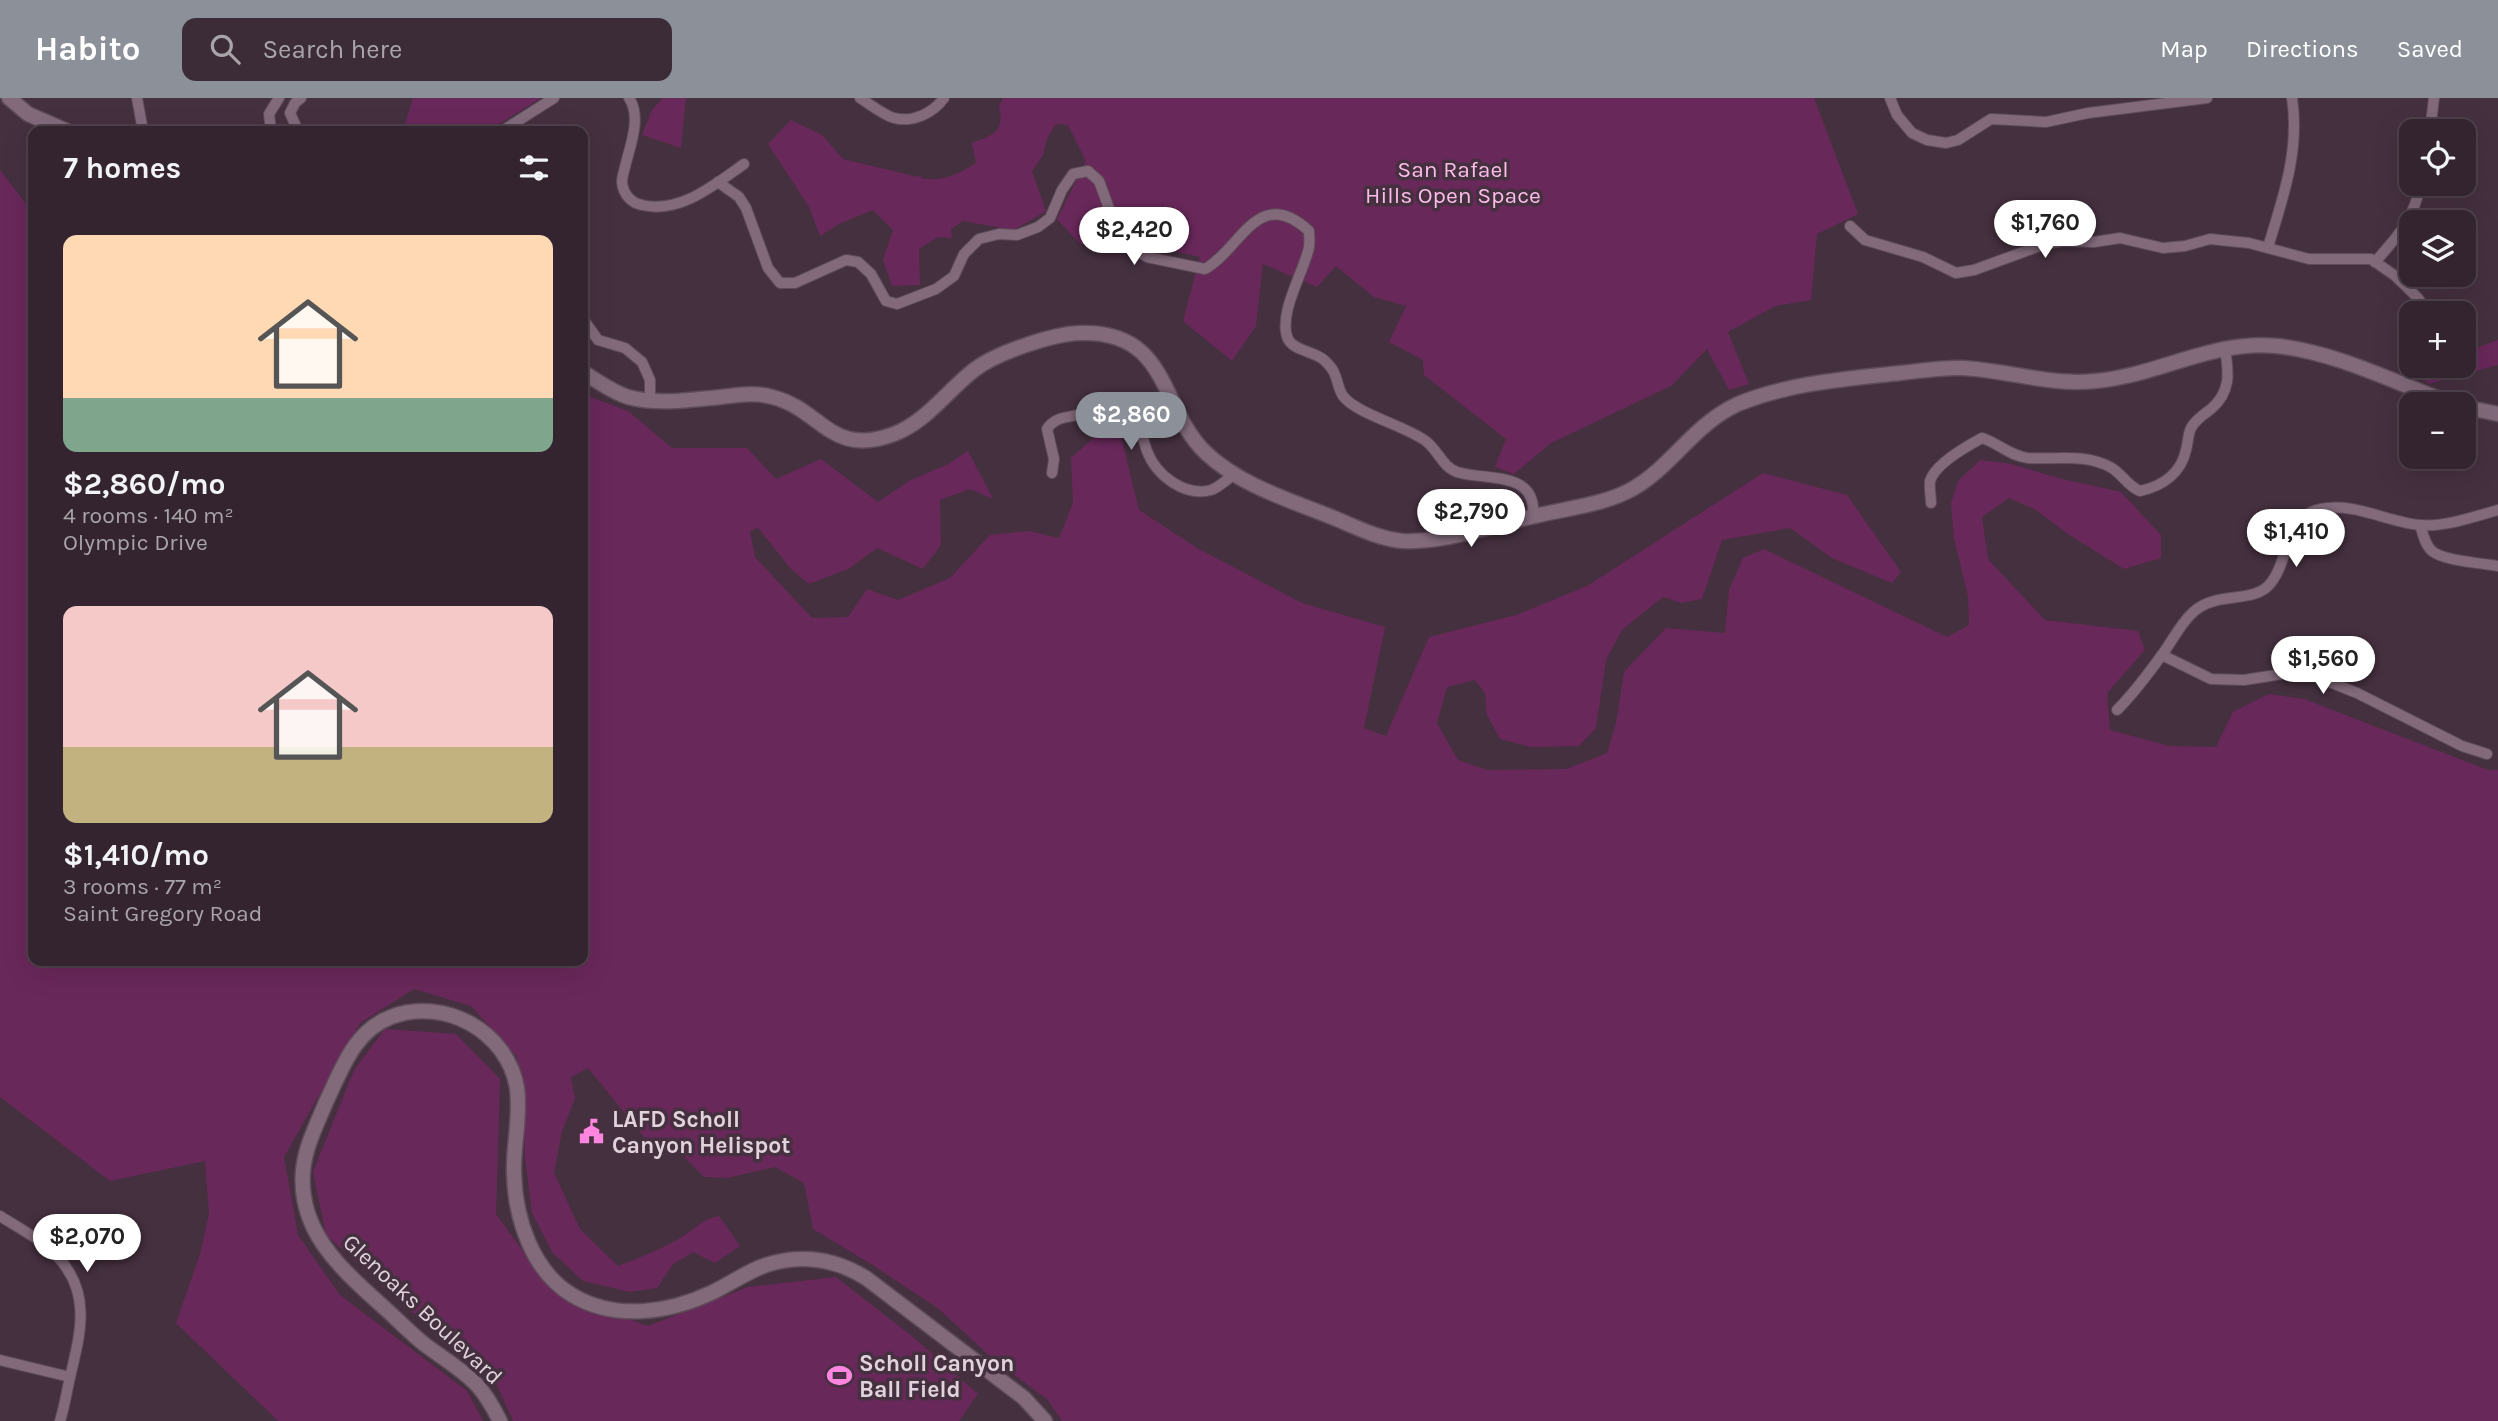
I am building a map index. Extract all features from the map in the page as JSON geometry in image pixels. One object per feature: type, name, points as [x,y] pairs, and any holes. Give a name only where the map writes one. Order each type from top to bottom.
[{"type":"main road","points":[[9,98],[43,126]]},
{"type":"main road","points":[[588,375],[625,396],[650,399],[677,401],[758,394],[774,397],[790,403],[831,432],[864,442],[910,427],[975,369],[994,357],[1067,334],[1088,333],[1116,338],[1138,349],[1155,365],[1196,443],[1234,475],[1378,536],[1400,541],[1426,540],[1595,503],[1632,490],[1710,420],[1737,405],[1787,388],[1860,377],[1957,367],[2057,382],[2089,382],[2120,379],[2225,349],[2264,344],[2307,349],[2420,392]]},
{"type":"main road","points":[[2476,409],[2498,414]]},
{"type":"main road","name":"Glenoaks Boulevard","points":[[500,1421],[477,1384],[421,1340],[335,1261],[312,1228],[306,1209],[303,1170],[308,1147],[349,1054],[369,1030],[383,1020],[415,1010],[451,1014],[467,1020],[482,1030],[503,1056],[516,1087],[518,1111],[514,1173],[521,1219],[535,1257],[549,1276],[568,1293],[606,1309],[647,1311],[689,1302],[769,1264],[808,1258],[829,1261],[847,1266],[866,1278],[1024,1398],[1045,1421]]},
{"type":"street","points":[[136,98],[142,126]]},
{"type":"street","points":[[269,126],[269,114],[279,98]]},
{"type":"street","points":[[296,126],[290,113],[300,98]]},
{"type":"street","points":[[510,126],[554,98]]},
{"type":"street","points":[[629,98],[634,105],[635,125],[622,182],[626,195],[634,204],[655,208],[682,203],[744,164]]},
{"type":"street","points":[[860,98],[893,118],[911,119],[929,113],[944,98]]},
{"type":"street","points":[[1890,98],[1897,115],[1912,132],[1927,140],[1946,143],[1958,140],[1991,119],[2046,122],[2088,113],[2207,98]]},
{"type":"street","points":[[2268,247],[2290,169],[2295,116],[2292,98]]},
{"type":"street","points":[[2431,119],[2434,98]]},
{"type":"street","points":[[719,182],[739,197],[747,208],[768,268],[780,283],[795,283],[846,260],[858,262],[871,274],[886,300],[897,304],[936,289],[954,276],[964,254],[979,239],[999,234],[1017,235],[1038,227],[1050,218],[1062,190],[1073,174],[1088,171],[1100,181],[1114,222],[1126,243],[1147,257],[1205,269],[1218,262],[1246,227],[1263,217],[1279,215],[1297,220],[1309,231],[1310,246],[1292,292],[1286,330],[1289,341],[1325,361],[1337,375],[1344,397],[1427,442],[1455,471],[1518,483],[1528,491],[1534,506],[1533,516]]},
{"type":"street","points":[[2375,262],[2399,236],[2415,209],[2418,196]]},
{"type":"street","points":[[1850,226],[1865,240],[1923,257],[1956,273],[1974,270],[2045,244],[2120,238],[2163,248],[2185,246],[2210,239],[2268,247],[2309,259],[2371,259],[2394,275],[2420,301]]},
{"type":"street","points":[[588,326],[598,340],[625,348],[642,362],[650,380],[650,399]]},
{"type":"street","points":[[1931,503],[1929,484],[1934,471],[1965,447],[1982,438],[2026,458],[2075,458],[2103,464],[2111,467],[2132,488],[2140,491],[2171,478],[2186,454],[2191,428],[2217,403],[2229,385],[2225,349]]},
{"type":"street","points":[[2403,386],[2406,378]]},
{"type":"street","points":[[1052,473],[1054,459],[1046,429],[1050,423],[1061,417],[1082,414],[1112,399],[1120,399],[1135,414],[1148,454],[1173,483],[1185,490],[1212,490],[1234,475]]},
{"type":"street","points":[[2117,710],[2133,694],[2200,607],[2230,596],[2259,594],[2270,584],[2280,569],[2289,538],[2309,513],[2322,509],[2348,509],[2420,525],[2450,523],[2498,510]]},
{"type":"street","points":[[2420,525],[2426,543],[2433,552],[2498,566]]},
{"type":"street","points":[[2162,655],[2211,679],[2244,680],[2289,673],[2312,675],[2357,693],[2462,746],[2487,754]]},
{"type":"street","points":[[0,1216],[58,1256],[76,1287],[81,1305],[81,1330],[60,1421]]},
{"type":"street","points":[[0,1360],[70,1377]]},
{"type":"green space","points":[[413,98],[541,98],[496,126],[405,126]]},
{"type":"green space","points":[[663,98],[686,98],[681,148],[642,135],[652,110]]},
{"type":"green space","name":"San Rafael Hills Open Space","points":[[1003,98],[1814,98],[1858,214],[1817,234],[1811,300],[1775,306],[1728,332],[1749,384],[1729,390],[1707,349],[1671,386],[1551,443],[1514,474],[1495,467],[1506,439],[1424,375],[1423,360],[1389,342],[1406,306],[1374,297],[1336,266],[1317,287],[1263,264],[1256,326],[1232,361],[1183,321],[1200,257],[1139,243],[1122,218],[1081,245],[1057,219],[1086,161],[1068,125],[1056,124],[1047,139],[1043,155],[1032,171],[1046,211],[1014,230],[963,221],[951,229],[952,238],[938,237],[919,249],[920,285],[892,286],[883,260],[893,230],[873,210],[839,224],[820,236],[809,207],[768,144],[791,120],[822,135],[843,159],[918,177],[921,175],[921,178],[943,178],[976,163],[972,143],[992,135],[999,127],[999,106]]},
{"type":"green space","points":[[0,170],[28,206],[28,966],[588,966],[588,396],[628,411],[672,448],[747,448],[776,479],[821,459],[878,502],[909,481],[948,464],[968,451],[993,499],[970,489],[940,500],[941,545],[923,569],[877,548],[850,568],[809,584],[791,569],[758,528],[750,531],[755,557],[812,618],[848,617],[867,589],[898,600],[950,578],[990,535],[1028,531],[1059,538],[1073,503],[1071,458],[1102,430],[1121,436],[1139,510],[1197,548],[1302,603],[1385,627],[1364,728],[1386,736],[1429,637],[1516,615],[1587,586],[1763,473],[1847,495],[1901,572],[1892,583],[1832,558],[1790,528],[1722,540],[1702,599],[1681,603],[1663,597],[1622,630],[1606,660],[1596,728],[1579,746],[1531,747],[1500,739],[1487,715],[1485,693],[1475,680],[1447,687],[1437,723],[1458,760],[1487,770],[1566,769],[1607,753],[1616,723],[1624,672],[1666,628],[1725,633],[1729,590],[1743,558],[1764,549],[1947,637],[1969,625],[1968,596],[1954,539],[1951,503],[1958,481],[1980,460],[2011,464],[2121,492],[2161,535],[2161,558],[2124,569],[2068,534],[2036,510],[2009,498],[1982,517],[1988,559],[2045,620],[2138,631],[2145,650],[2107,693],[2110,730],[2169,746],[2216,747],[2233,712],[2269,694],[2304,699],[2488,770],[2498,770],[2498,1421],[1062,1421],[1047,1399],[995,1361],[939,1309],[813,1229],[804,1183],[775,1167],[727,1178],[704,1177],[675,1147],[648,1142],[588,1068],[571,1077],[575,1099],[562,1131],[554,1173],[580,1229],[618,1266],[665,1246],[703,1222],[719,1216],[740,1246],[715,1263],[693,1252],[673,1264],[657,1288],[630,1292],[583,1281],[552,1252],[532,1213],[525,1157],[524,1106],[517,1057],[471,1006],[414,989],[360,1023],[284,1157],[298,1235],[340,1295],[467,1391],[483,1421],[278,1421],[176,1323],[200,1254],[209,1214],[205,1161],[110,1181],[0,1097]]},
{"type":"green space","points":[[2498,340],[2498,365],[2476,371],[2476,348]]},
{"type":"green space","points":[[2422,378],[2451,378],[2429,384]]},
{"type":"green space","points":[[385,1029],[456,1034],[500,1079],[496,1214],[552,1291],[648,1326],[748,1287],[836,1277],[913,1337],[978,1394],[959,1421],[513,1421],[492,1374],[432,1330],[326,1235],[313,1172],[354,1070]]},
{"type":"place","name":"LAFD Scholl Canyon Helispot","points":[[592,1132]]},
{"type":"place","name":"Scholl Canyon Ball Field","points":[[839,1376]]}]
